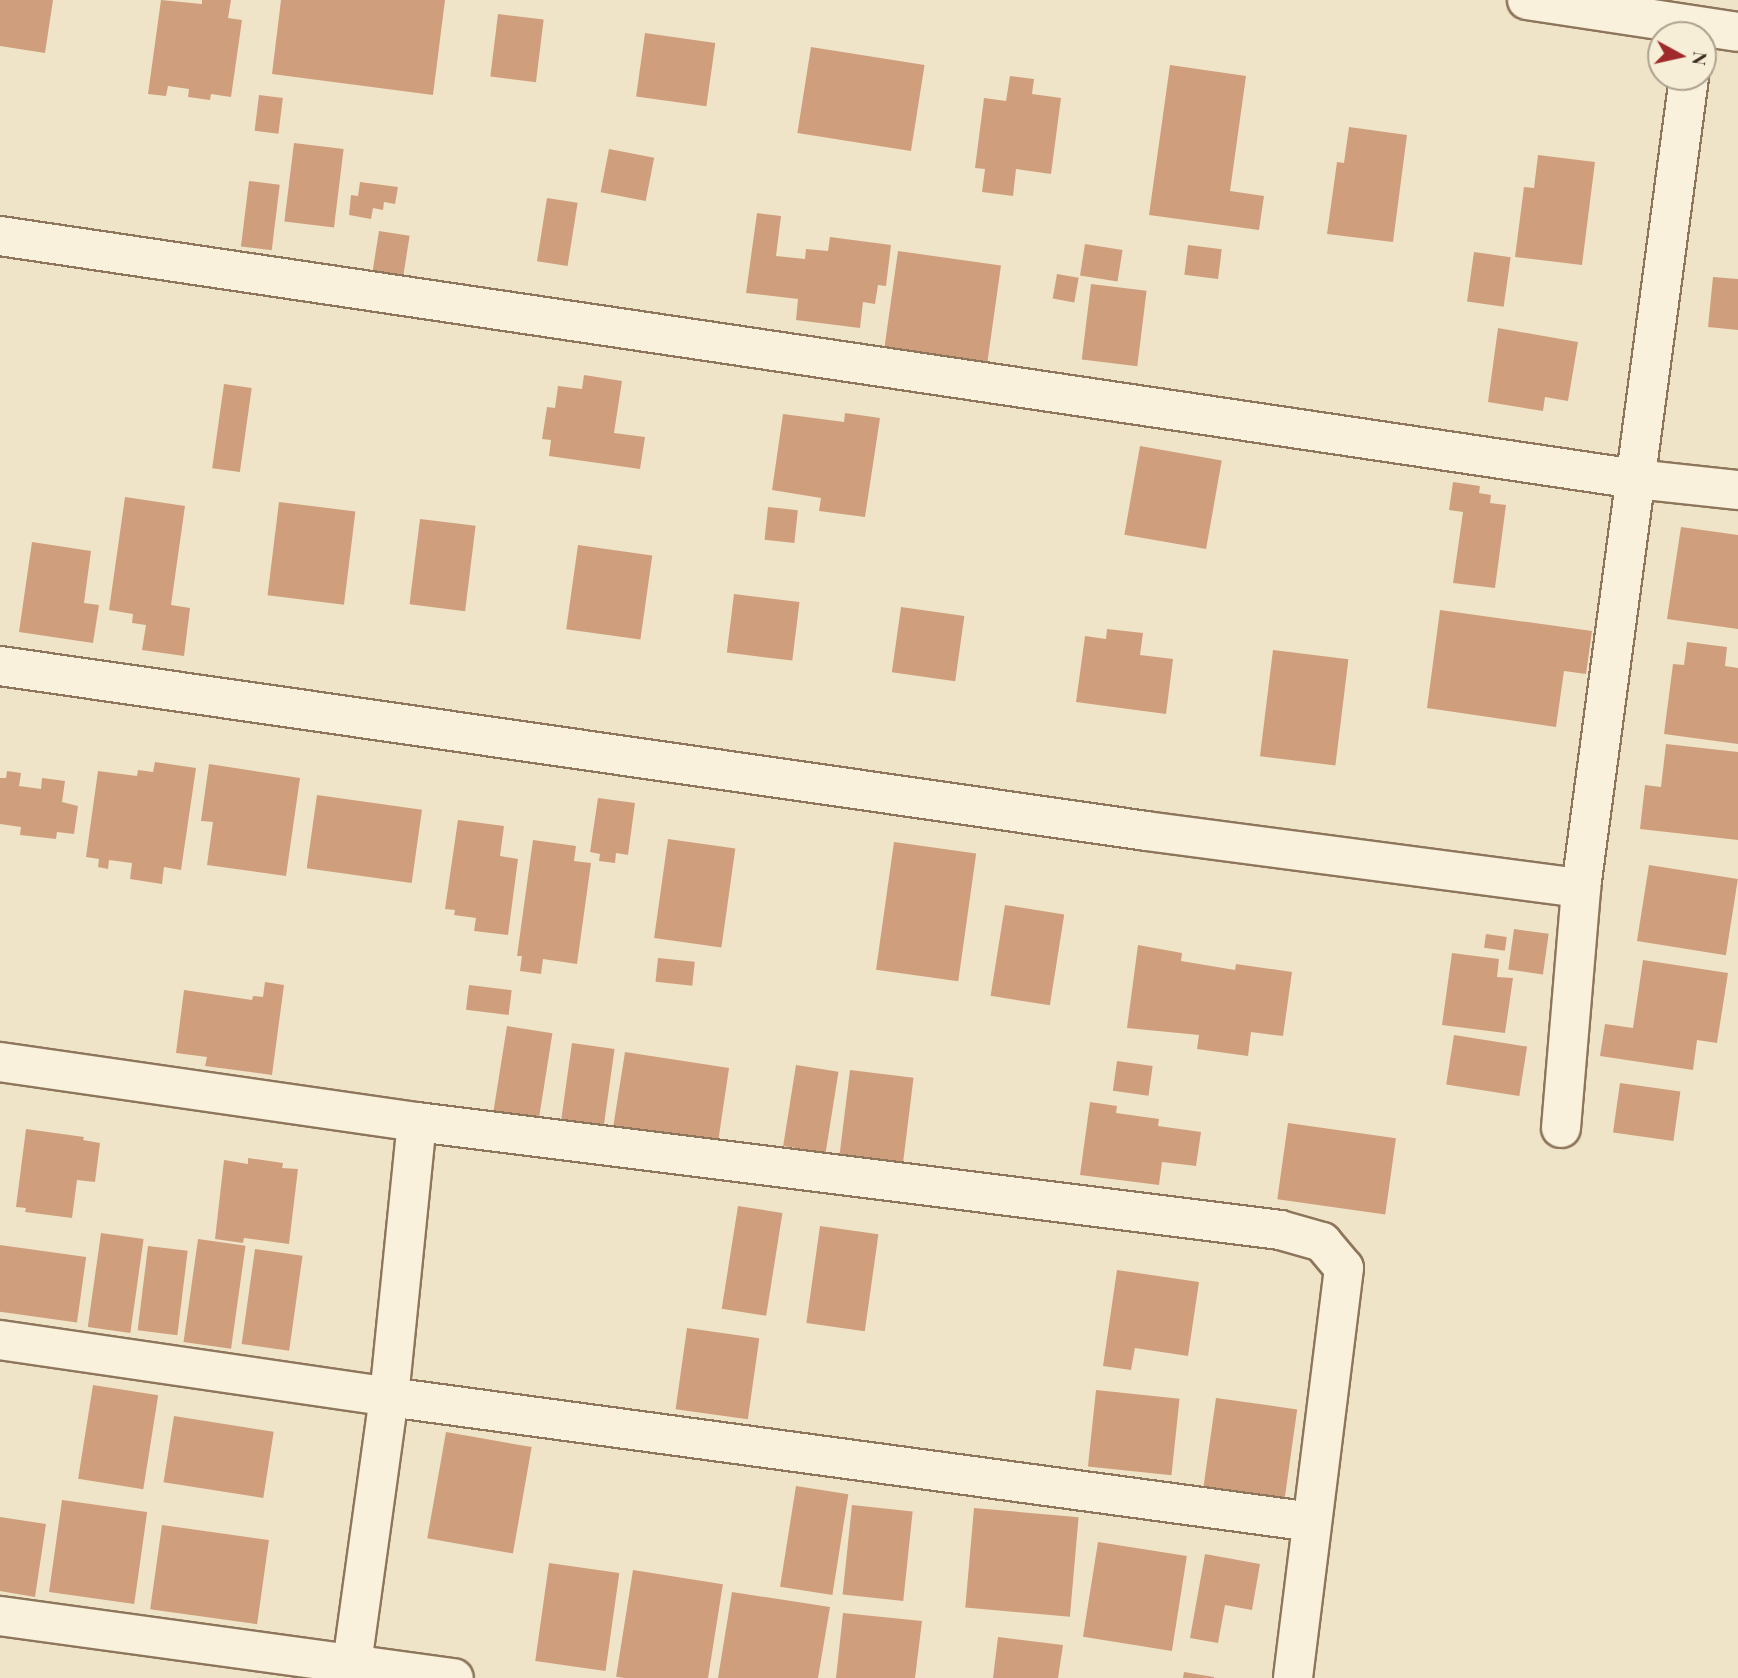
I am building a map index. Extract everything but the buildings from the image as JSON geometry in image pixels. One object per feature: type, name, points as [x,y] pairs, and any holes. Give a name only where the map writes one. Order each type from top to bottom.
[{"type":"street","points":[[1527,0],[1697,20],[1738,32]]},
{"type":"street","points":[[1560,1128],[1581,888],[1687,91]]},
{"type":"street","points":[[0,236],[1635,479],[1738,491]]},
{"type":"street","points":[[0,666],[1132,830],[1581,888]]},
{"type":"street","points":[[0,1062],[417,1122],[1280,1230],[1322,1242],[1344,1268],[1293,1678]]},
{"type":"street","points":[[351,1671],[389,1397],[417,1122]]},
{"type":"street","points":[[0,1340],[389,1397],[1312,1522]]},
{"type":"street","points":[[0,1616],[351,1671],[454,1678]]}]
